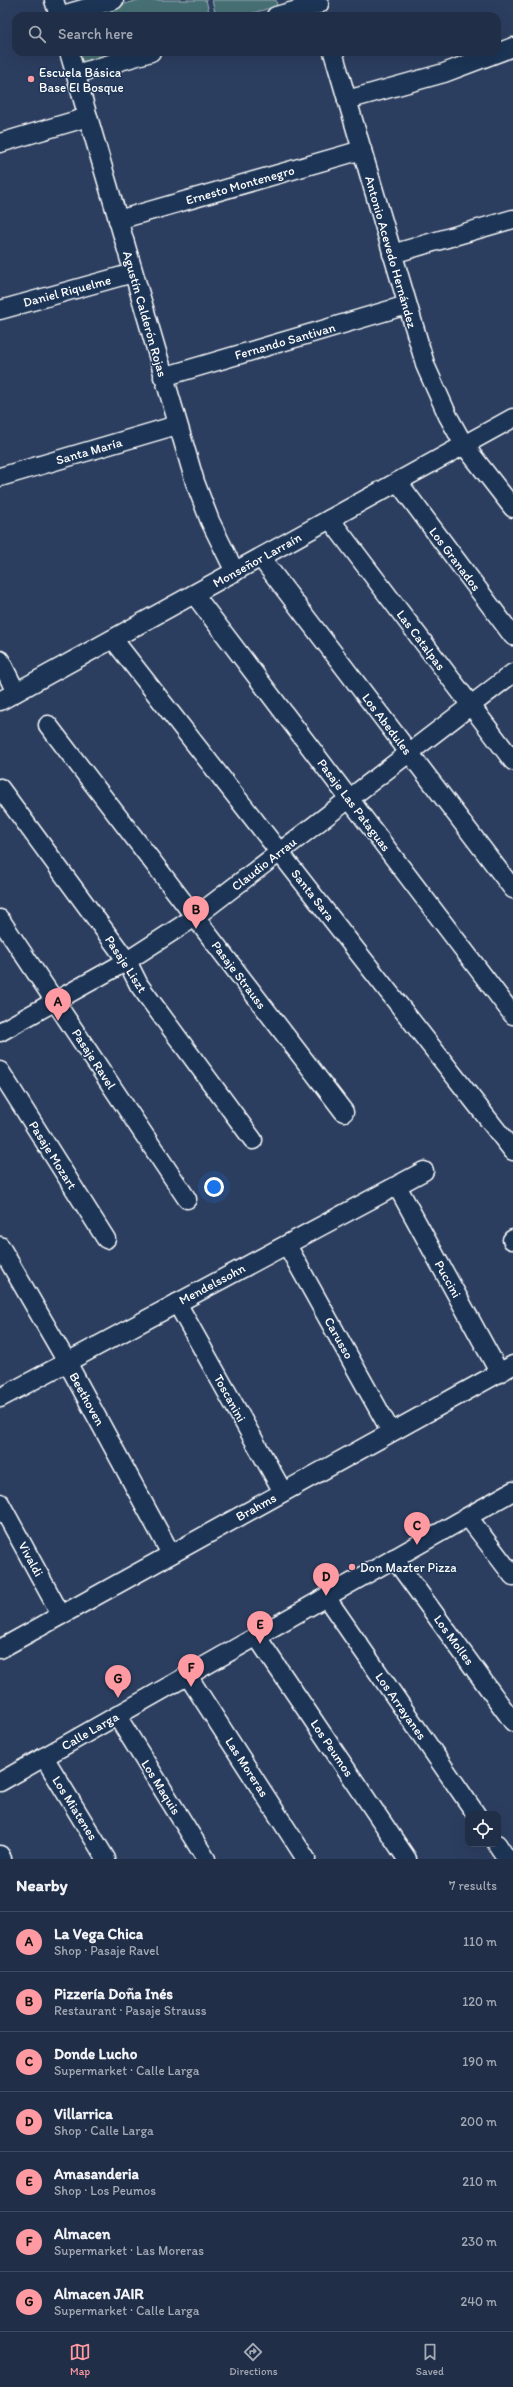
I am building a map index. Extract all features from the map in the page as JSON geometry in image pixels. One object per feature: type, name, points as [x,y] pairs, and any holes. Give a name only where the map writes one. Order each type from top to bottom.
[{"type":"street","points":[[54,0],[58,12]]},
{"type":"street","points":[[73,12],[114,0]]},
{"type":"street","points":[[294,12],[320,6]]},
{"type":"street","points":[[501,52],[513,47]]},
{"type":"street","name":"Agustín Calderón Rojas","points":[[70,56],[177,425],[207,515],[235,572]]},
{"type":"street","points":[[76,74],[137,56]]},
{"type":"street","name":"Antonio Acevedo Hernández","points":[[334,56],[418,345],[435,389],[464,445],[513,508]]},
{"type":"street","points":[[347,100],[444,73],[489,56]]},
{"type":"street","points":[[0,143],[88,117]]},
{"type":"street","name":"Ernesto Montenegro","points":[[118,220],[362,150]]},
{"type":"street","points":[[392,254],[513,219]]},
{"type":"street","name":"Daniel Riquelme","points":[[0,310],[133,273]]},
{"type":"street","name":"Fernando Santivan","points":[[163,377],[407,305]]},
{"type":"street","name":"Monseñor Larraín","points":[[0,701],[513,418]]},
{"type":"street","name":"Santa María","points":[[0,477],[177,425]]},
{"type":"street","name":"Los Granados","points":[[398,482],[513,636]]},
{"type":"street","name":"Las Catalpas","points":[[330,519],[513,761]]},
{"type":"street","name":"Los Abedules","points":[[261,558],[513,890]]},
{"type":"street","name":"Pasaje Las Pataguas","points":[[194,594],[513,1015]]},
{"type":"street","name":"Santa Sara","points":[[113,639],[513,1151]]},
{"type":"street","points":[[0,660],[16,692]]},
{"type":"street","name":"Claudio Arrau","points":[[0,1032],[127,961],[195,917],[513,673]]},
{"type":"street","name":"Pasaje Strauss","points":[[48,725],[344,1112]]},
{"type":"street","name":"Pasaje Liszt","points":[[0,788],[127,961],[139,985],[253,1140]]},
{"type":"street","name":"Pasaje Ravel","points":[[0,919],[187,1199]]},
{"type":"street","name":"Pasaje Mozart","points":[[0,1071],[106,1239]]},
{"type":"street","name":"Mendelssohn","points":[[0,1398],[424,1171]]},
{"type":"street","name":"Puccini","points":[[397,1186],[506,1368]]},
{"type":"street","name":"Carusso","points":[[287,1245],[391,1432]]},
{"type":"street","name":"Beethoven","points":[[0,1246],[67,1362],[172,1554]]},
{"type":"street","name":"Toscanini","points":[[177,1303],[283,1492]]},
{"type":"street","name":"Brahms","points":[[0,1649],[506,1368]]},
{"type":"street","name":"Calle Larga","points":[[0,1782],[513,1491]]},
{"type":"street","name":"Vivaldi","points":[[0,1503],[61,1615]]},
{"type":"street","points":[[468,1517],[513,1576]]},
{"type":"street","name":"Los Molles","points":[[394,1558],[513,1722]]},
{"type":"street","name":"Los Arrayanes","points":[[326,1597],[474,1811]]},
{"type":"street","name":"Los Peumos","points":[[257,1637],[407,1859]]},
{"type":"street","name":"Las Moreras","points":[[188,1676],[306,1859]]},
{"type":"street","name":"Los Maquis","points":[[117,1716],[206,1859]]},
{"type":"street","name":"Los Miatenes","points":[[44,1757],[106,1859]]},
{"type":"street","points":[[499,1847],[507,1859]]},
{"type":"street","points":[[0,1855],[2,1859]]},
{"type":"green space","points":[[138,0],[206,0],[209,12],[98,12]]},
{"type":"green space","points":[[212,0],[276,0],[277,6],[257,12],[215,12]]},
{"type":"green space","points":[[80,56],[108,56],[82,63]]},
{"type":"place","name":"Escuela Básica Base El Bosque","points":[[31,79]]},
{"type":"place","name":"Pizzería Doña Inés","points":[[196,929]]},
{"type":"place","name":"La Vega Chica","points":[[58,1021]]},
{"type":"place","name":"Donde Lucho","points":[[417,1545]]},
{"type":"place","name":"Don Mazter Pizza","points":[[352,1567]]},
{"type":"place","name":"Villarrica","points":[[326,1596]]},
{"type":"place","name":"Amasanderia","points":[[260,1644]]},
{"type":"place","name":"Almacen","points":[[191,1687]]},
{"type":"place","name":"Almacen JAIR","points":[[118,1698]]}]
